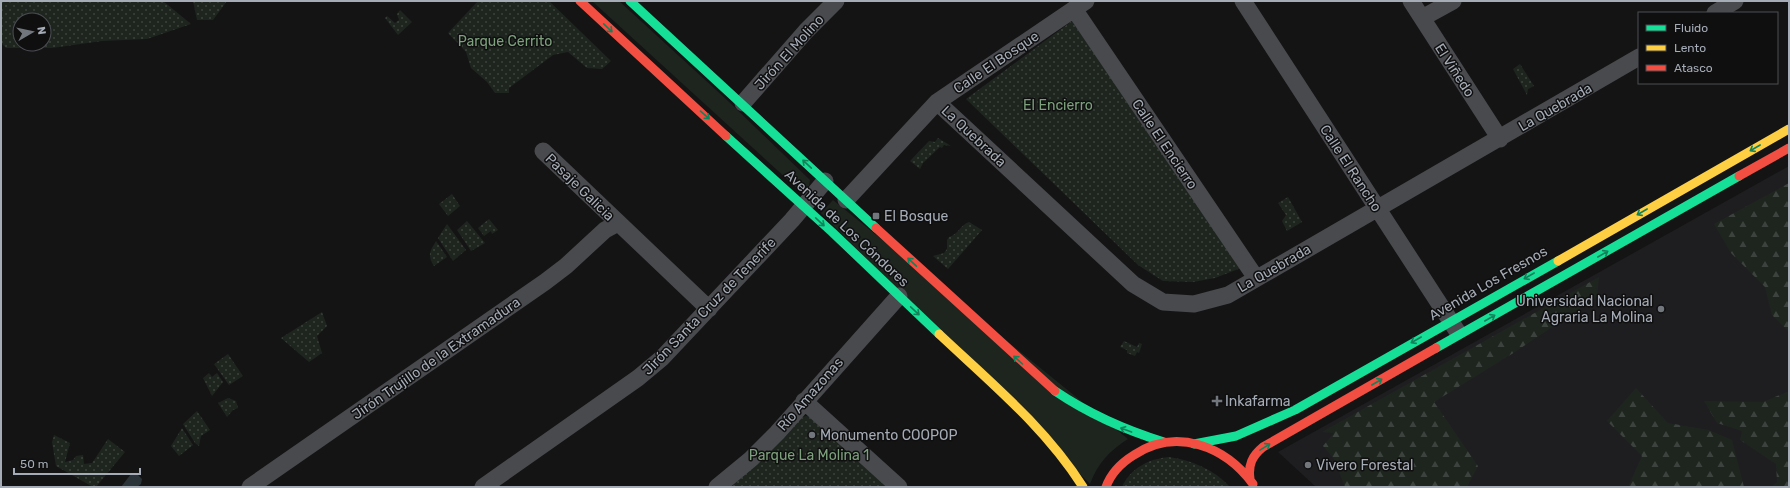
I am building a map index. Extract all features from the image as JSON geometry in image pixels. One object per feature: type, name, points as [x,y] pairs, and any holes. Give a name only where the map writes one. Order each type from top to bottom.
[{"type":"main road","name":"Avenida de Los Cóndores","points":[[580,1],[636,55],[710,120],[803,206],[1047,436],[1070,466],[1083,487]]},
{"type":"main road","name":"Avenida de Los Cóndores","points":[[637,3],[825,181],[1048,386],[1068,400],[1113,425],[1164,442]]},
{"type":"main road","name":"Avenida Los Fresnos","points":[[1194,444],[1236,436],[1295,410],[1789,129]]},
{"type":"main road","points":[[1250,479],[1249,461],[1255,453],[1263,447],[1789,148]]},
{"type":"main road","points":[[1106,487],[1116,470],[1126,459],[1151,445],[1164,442],[1194,444],[1220,454],[1236,465],[1250,479],[1255,487]]},
{"type":"street","name":"Jirón El Molino","points":[[743,103],[806,31],[836,1]]},
{"type":"street","name":"Calle El Rancho","points":[[1243,1],[1459,335]]},
{"type":"street","name":"El Viñedo","points":[[1410,1],[1500,139]]},
{"type":"street","points":[[1422,18],[1452,1]]},
{"type":"street","points":[[1717,12],[1736,1]]},
{"type":"street","name":"Calle El Bosque","points":[[846,200],[937,102],[1080,5]]},
{"type":"street","name":"Calle El Encierro","points":[[1080,5],[1256,278]]},
{"type":"street","name":"La Quebrada","points":[[937,102],[1133,284],[1162,302],[1194,304],[1228,295],[1377,208],[1500,139],[1638,58]]},
{"type":"street","name":"Pasaje Galicia","points":[[543,151],[709,309]]},
{"type":"street","name":"Jirón Santa Cruz de Tenerife","points":[[483,487],[638,378],[662,358],[709,309],[825,181]]},
{"type":"street","name":"Jirón Trujillo de la Extramadura","points":[[250,487],[545,282],[566,266],[605,230],[618,223]]},
{"type":"street","name":"Río Amazonas","points":[[717,487],[764,446],[899,296]]},
{"type":"street","points":[[804,401],[899,487]]},
{"type":"shaded area","name":"Universidad Nacional Agraria La Molina","points":[[1789,166],[1789,487],[1316,487],[1278,452]]},
{"type":"shaded area","points":[[131,474],[138,475],[142,479],[141,484],[137,487],[121,487]]},
{"type":"green space","points":[[1,1],[163,1],[191,24],[147,39],[102,41],[52,48],[52,12],[12,12],[12,48],[6,48],[1,43]]},
{"type":"green space","points":[[193,1],[227,1],[213,20],[197,20]]},
{"type":"green space","name":"Parque Cerrito","points":[[478,1],[549,1],[611,61],[602,69],[587,68],[568,52],[553,55],[509,88],[509,93],[495,93],[487,82],[471,68],[466,52],[448,33]]},
{"type":"green space","points":[[592,1],[619,1],[728,101],[810,180],[809,186],[800,191]]},
{"type":"green space","points":[[400,10],[412,22],[398,35],[385,18],[387,16],[395,23],[399,20],[397,14]]},
{"type":"green space","name":"El Encierro","points":[[1072,21],[1241,268],[1215,278],[1193,282],[1163,281],[1138,265],[966,99]]},
{"type":"green space","points":[[1520,64],[1534,86],[1528,89],[1527,95],[1513,69]]},
{"type":"green space","points":[[938,138],[951,146],[944,145],[942,148],[940,147],[923,163],[920,169],[910,161],[929,141],[935,142]]},
{"type":"green space","points":[[1789,183],[1789,332],[1772,315],[1765,287],[1731,253],[1714,224]]},
{"type":"green space","points":[[452,194],[460,206],[448,216],[439,204]]},
{"type":"green space","points":[[1288,197],[1302,222],[1287,231],[1282,221],[1286,215],[1278,203]]},
{"type":"green space","points":[[833,200],[1128,439],[1115,448],[1105,458],[1090,484],[821,213]]},
{"type":"green space","points":[[489,219],[498,230],[492,234],[491,231],[484,236],[478,228]]},
{"type":"green space","points":[[467,221],[485,243],[471,251],[457,230]]},
{"type":"green space","points":[[969,222],[982,230],[948,269],[933,256],[944,253],[947,249],[947,240],[949,237]]},
{"type":"green space","points":[[447,224],[466,250],[453,261],[438,238]]},
{"type":"green space","points":[[436,241],[447,257],[434,266],[430,254]]},
{"type":"green space","points":[[1599,277],[1597,297],[1515,352],[1434,402],[1478,466],[1467,487],[1345,487],[1334,459],[1323,446],[1334,433],[1322,432]]},
{"type":"green space","points":[[322,312],[327,326],[317,336],[322,353],[309,362],[281,338]]},
{"type":"green space","points":[[1124,341],[1137,347],[1139,343],[1142,344],[1139,353],[1137,352],[1135,356],[1127,353],[1127,350],[1120,347]]},
{"type":"green space","points":[[228,354],[243,376],[229,385],[214,364]]},
{"type":"green space","points":[[209,373],[212,377],[217,373],[223,382],[212,396],[203,378]]},
{"type":"green space","points":[[1636,388],[1668,423],[1709,430],[1732,440],[1744,487],[1628,487],[1642,456],[1607,421]]},
{"type":"green space","points":[[1789,391],[1789,487],[1771,487],[1777,482],[1776,464],[1740,440],[1742,431],[1717,423],[1704,401],[1763,402]]},
{"type":"green space","points":[[228,398],[236,401],[238,408],[233,410],[227,417],[218,403]]},
{"type":"green space","points":[[197,411],[210,430],[201,436],[199,446],[195,443],[183,424]]},
{"type":"green space","name":"Parque La Molina 1","points":[[806,416],[811,417],[888,487],[726,487],[800,418]]},
{"type":"green space","points":[[182,428],[193,445],[179,456],[171,446]]},
{"type":"green space","points":[[54,435],[70,443],[65,462],[73,460],[76,456],[83,455],[84,464],[92,463],[108,439],[125,452],[96,487],[93,487],[56,466],[52,442]]},
{"type":"green space","points":[[1169,457],[1194,463],[1210,471],[1230,487],[1122,487],[1135,470],[1147,462]]},
{"type":"traffic: fast","points":[[630,1],[876,228]]},
{"type":"traffic: fast","points":[[726,136],[832,232],[939,334]]},
{"type":"traffic: fast","points":[[1436,348],[1739,176]]},
{"type":"traffic: fast","points":[[1194,444],[1236,436],[1295,410],[1558,261]]},
{"type":"traffic: fast","points":[[1055,391],[1108,421],[1164,442]]},
{"type":"traffic: slow","points":[[1558,261],[1789,129]]},
{"type":"traffic: slow","points":[[939,334],[1016,406],[1034,425],[1068,465],[1083,487]]},
{"type":"traffic: jam","points":[[580,1],[726,136]]},
{"type":"traffic: jam","points":[[1739,176],[1789,148]]},
{"type":"traffic: jam","points":[[876,228],[1055,391]]},
{"type":"traffic: jam","points":[[1250,479],[1250,465],[1256,454],[1263,447],[1436,348]]},
{"type":"traffic: jam","points":[[1106,487],[1111,477],[1125,461],[1150,447],[1166,442],[1183,442],[1199,445],[1214,451],[1242,471],[1253,484]]},
{"type":"place","name":"El Bosque","points":[[876,216]]},
{"type":"place","name":"Universidad Nacional Agraria La Molina","points":[[1661,309]]},
{"type":"place","name":"Inkafarma","points":[[1217,401]]},
{"type":"place","name":"Monumento COOPOP","points":[[812,435]]},
{"type":"place","name":"Vivero Forestal","points":[[1308,465]]}]
